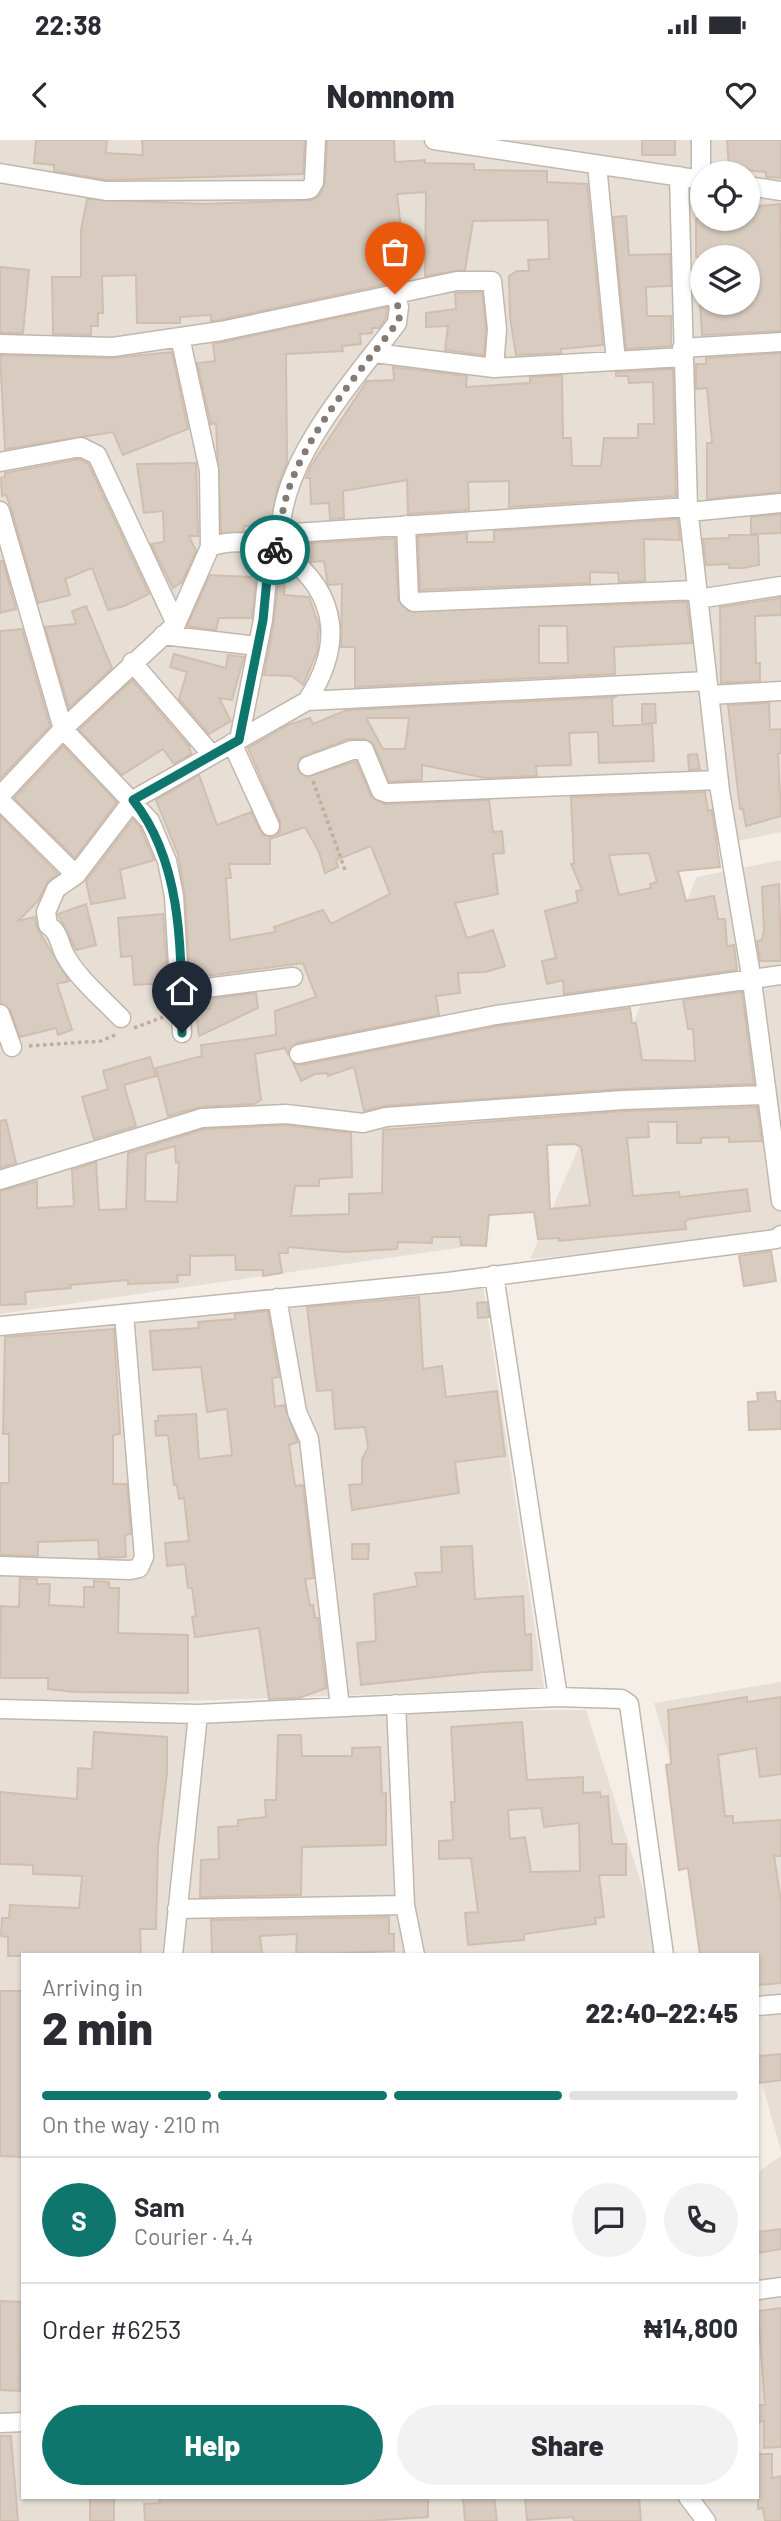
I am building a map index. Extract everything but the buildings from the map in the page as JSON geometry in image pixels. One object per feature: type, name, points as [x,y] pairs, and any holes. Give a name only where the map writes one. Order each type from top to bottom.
[{"type":"street","points":[[0,173],[106,191],[305,190],[310,189],[314,182],[316,140]]},
{"type":"street","points":[[701,140],[701,161]]},
{"type":"street","points":[[441,141],[690,178]]},
{"type":"street","points":[[597,165],[616,361]]},
{"type":"street","points":[[679,176],[688,509],[719,780],[772,1089],[781,1201]]},
{"type":"street","points":[[760,188],[781,191]]},
{"type":"street","points":[[0,345],[113,347],[180,337],[457,281],[492,281],[497,329],[494,368]]},
{"type":"street","points":[[270,826],[235,742],[263,620],[282,507],[323,421],[397,323],[400,316],[395,294]]},
{"type":"street","points":[[76,875],[0,798],[63,729],[169,629],[210,547],[209,470],[180,337]]},
{"type":"street","points":[[375,353],[494,368],[616,361],[781,342]]},
{"type":"street","points":[[0,462],[81,447],[97,455],[169,629]]},
{"type":"street","points":[[210,547],[244,540],[277,545],[406,525],[781,503]]},
{"type":"street","points":[[0,512],[63,729],[150,821],[167,861],[174,896],[182,991],[182,1033]]},
{"type":"street","points":[[406,525],[409,598],[414,602],[697,595],[781,586]]},
{"type":"street","points":[[277,545],[313,580],[328,610],[330,647],[324,669],[307,701]]},
{"type":"street","points":[[169,629],[257,646]]},
{"type":"street","points":[[132,662],[212,755]]},
{"type":"street","points":[[121,1018],[82,977],[65,954],[55,930],[48,925],[46,912],[56,888],[76,875],[133,800],[307,701],[708,688],[781,691]]},
{"type":"street","points":[[307,766],[352,750],[364,750],[380,791],[387,793],[719,780]]},
{"type":"street","points":[[299,1054],[496,1015],[781,975]]},
{"type":"street","points":[[182,991],[293,977]]},
{"type":"street","points":[[0,1014],[12,1047]]},
{"type":"street","points":[[0,1180],[202,1118],[286,1114],[363,1123],[386,1117],[772,1089]]},
{"type":"street","points":[[0,1326],[494,1275],[776,1239],[781,1236]]},
{"type":"street","points":[[494,1275],[558,1697]]},
{"type":"street","points":[[277,1298],[297,1412],[309,1440],[340,1707]]},
{"type":"street","points":[[0,1566],[130,1570],[139,1568],[144,1557],[124,1314]]},
{"type":"street","points":[[0,1709],[198,1714],[558,1697],[615,1698],[629,1704],[664,1953]]},
{"type":"street","points":[[396,1704],[405,1905],[415,1953]]},
{"type":"street","points":[[173,1953],[198,1714]]},
{"type":"street","points":[[177,1909],[405,1905]]},
{"type":"street","points":[[759,2006],[781,2004]]},
{"type":"street","points":[[759,2290],[781,2287]]},
{"type":"street","points":[[0,2423],[21,2422]]},
{"type":"street","points":[[690,2499],[706,2521]]},
{"type":"path","points":[[307,766],[345,870]]},
{"type":"path","points":[[12,1047],[101,1041],[182,1011]]},
{"type":"shaded area","points":[[0,140],[781,140],[781,832],[678,853],[471,1246],[0,1314]]},
{"type":"shaded area","points":[[781,860],[781,1235],[530,1259],[697,877]]},
{"type":"shaded area","points":[[483,1286],[544,1688],[0,1708],[0,1317]]},
{"type":"shaded area","points":[[781,1682],[781,2151],[759,2073],[759,1953],[724,1953],[654,1703]]},
{"type":"shaded area","points":[[0,1709],[586,1710],[663,1953],[21,1953],[21,2499],[236,2499],[209,2521],[0,2521]]},
{"type":"shaded area","points":[[781,2156],[781,2521],[297,2521],[325,2499],[759,2499],[759,2171]]},
{"type":"way so far","points":[[275,550],[282,553],[279,534],[282,507],[323,421],[397,323],[400,316],[395,294]]},
{"type":"route","points":[[182,1033],[182,991],[174,896],[167,861],[150,821],[133,800],[239,740],[263,620],[270,548],[275,550]]}]
